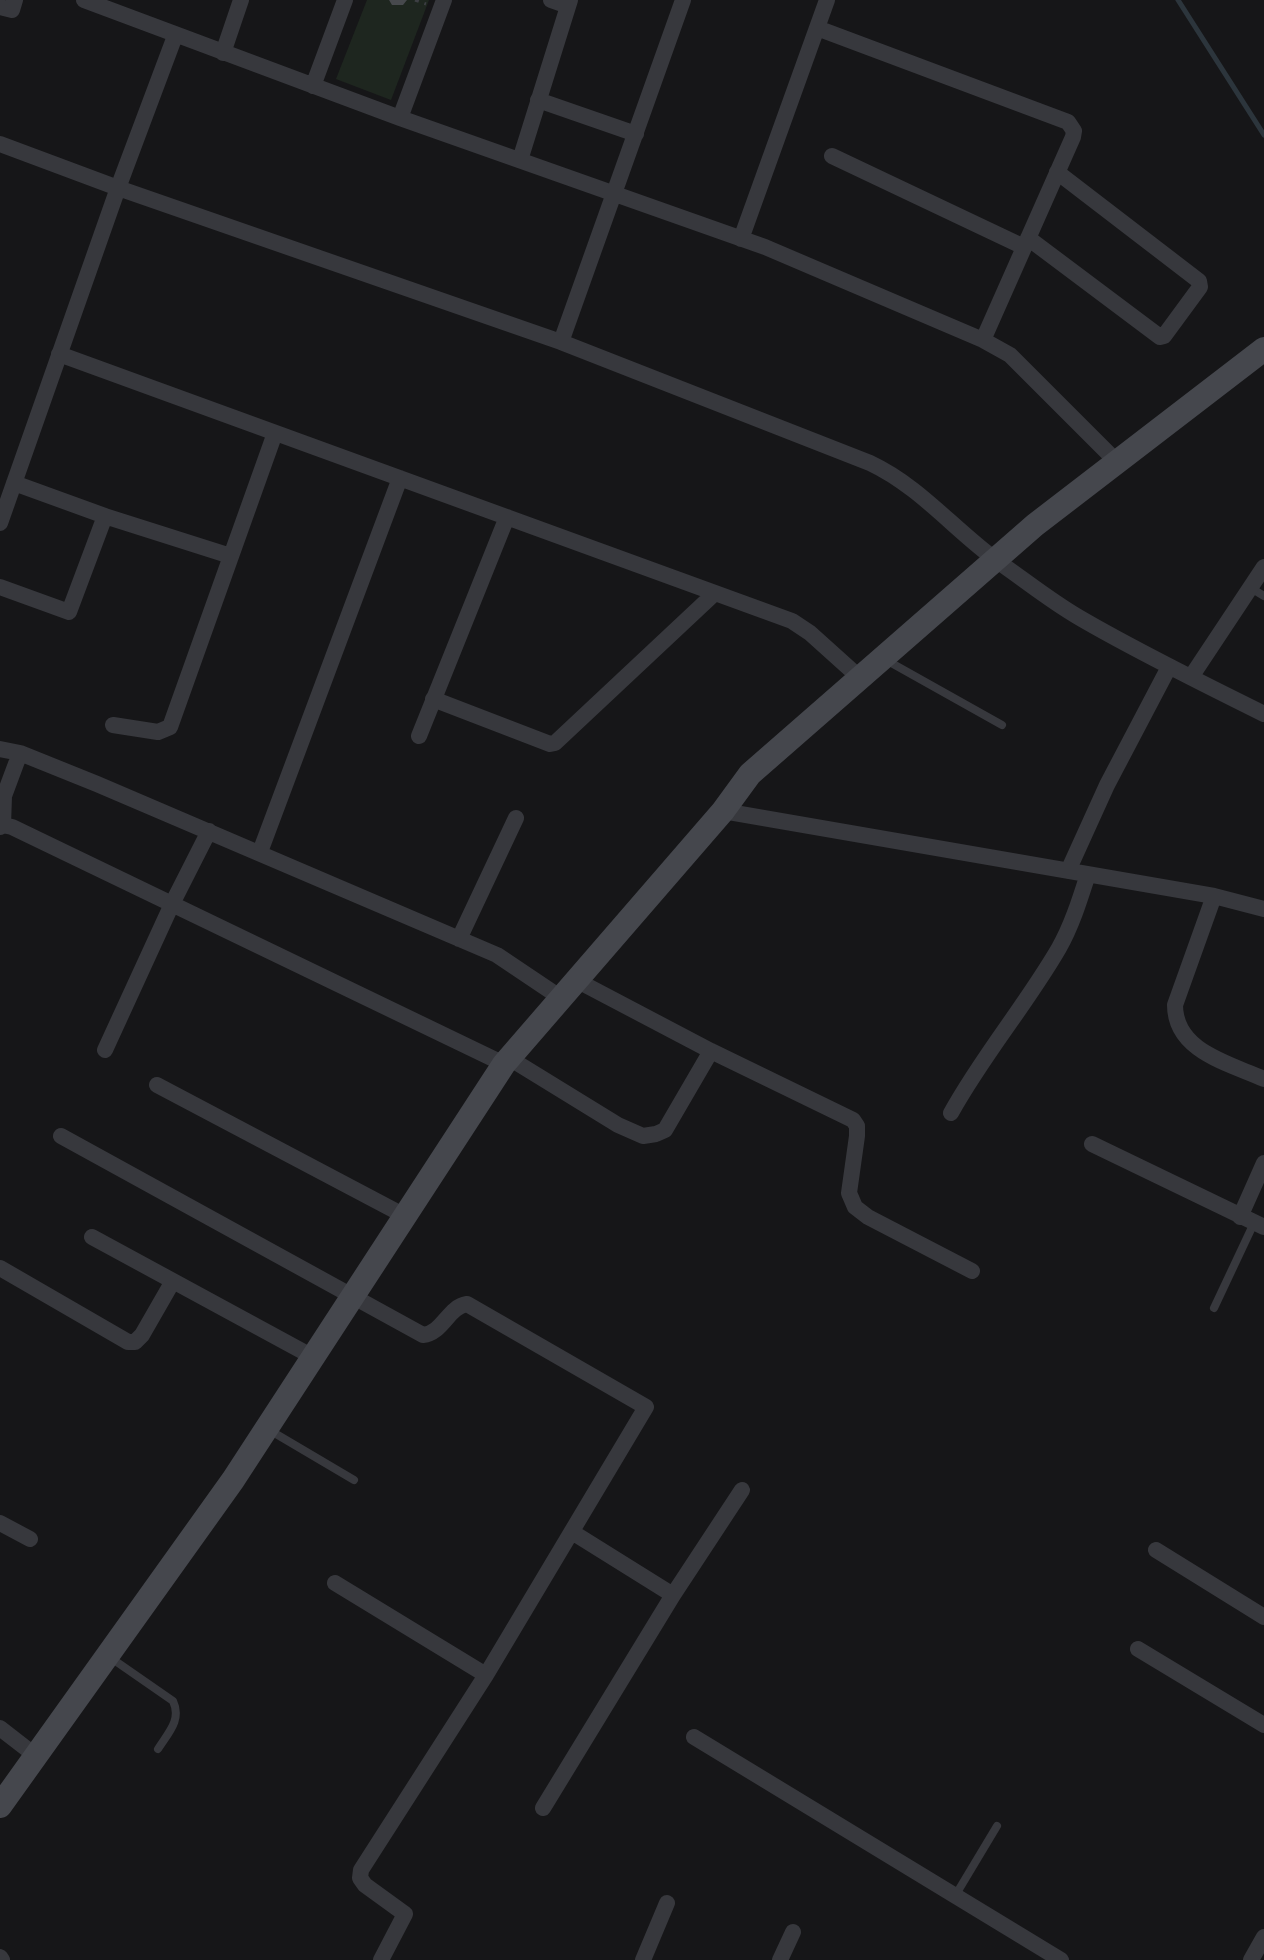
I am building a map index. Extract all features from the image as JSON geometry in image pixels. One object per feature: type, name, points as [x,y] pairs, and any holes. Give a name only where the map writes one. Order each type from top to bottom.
[{"type":"street","points":[[0,7],[12,10],[15,0]]},
{"type":"street","points":[[223,53],[241,0]]},
{"type":"street","points":[[313,86],[345,0]]},
{"type":"street","points":[[400,118],[444,0]]},
{"type":"street","points":[[520,160],[569,3],[551,0]]},
{"type":"street","points":[[561,342],[683,0]]},
{"type":"street","points":[[741,239],[827,0]]},
{"type":"street","points":[[91,1],[175,36],[741,239],[983,340],[1010,355],[1117,462]]},
{"type":"street","points":[[817,28],[1072,126],[1073,137],[983,340]]},
{"type":"street","points":[[0,523],[175,36]]},
{"type":"street","points":[[538,100],[636,134]]},
{"type":"street","points":[[0,144],[561,342],[895,475],[996,560],[1077,617],[1264,714]]},
{"type":"street","points":[[832,156],[1026,242],[1160,337],[1164,336],[1200,287],[1199,281],[1057,172]]},
{"type":"street","points":[[0,1806],[267,1428],[507,1061],[723,811],[750,774],[1035,525],[1264,349]]},
{"type":"street","points":[[59,354],[792,621],[860,678]]},
{"type":"street","points":[[113,725],[158,732],[170,727],[275,433]]},
{"type":"street","points":[[260,852],[400,478]]},
{"type":"street","points":[[14,483],[231,556]]},
{"type":"street","points":[[0,587],[69,612],[105,516]]},
{"type":"street","points":[[419,736],[507,517]]},
{"type":"street","points":[[1191,677],[1257,592],[1264,567]]},
{"type":"street","points":[[433,699],[550,744],[555,743],[715,593]]},
{"type":"street","points":[[1068,871],[1107,785],[1169,667]]},
{"type":"street","points":[[0,749],[20,753],[260,852],[497,955],[711,1051],[853,1120],[857,1126],[849,1193],[855,1207],[868,1217],[972,1271]]},
{"type":"street","points":[[20,753],[4,796],[1,825],[12,827],[507,1061],[618,1125],[643,1136],[665,1130],[711,1051]]},
{"type":"street","points":[[723,811],[1262,903]]},
{"type":"street","points":[[459,939],[516,818]]},
{"type":"street","points":[[105,1050],[209,831]]},
{"type":"street","points":[[951,1113],[969,1080],[1029,996],[1060,946],[1088,874]]},
{"type":"street","points":[[1214,896],[1175,1005],[1175,1015],[1186,1039],[1201,1051],[1264,1079]]},
{"type":"street","points":[[157,1085],[405,1216]]},
{"type":"street","points":[[61,1136],[423,1335],[435,1332],[460,1305],[467,1304],[646,1407],[486,1675],[361,1870],[360,1878],[365,1885],[405,1914],[381,1960]]},
{"type":"street","points":[[1092,1144],[1253,1222],[1264,1163]]},
{"type":"street","points":[[92,1237],[313,1357]]},
{"type":"street","points":[[0,1268],[128,1342],[135,1342],[142,1335],[173,1281]]},
{"type":"street","points":[[543,1808],[673,1595],[742,1490]]},
{"type":"street","points":[[0,1523],[30,1539]]},
{"type":"street","points":[[572,1532],[673,1595]]},
{"type":"street","points":[[1156,1550],[1264,1617]]},
{"type":"street","points":[[335,1583],[486,1675]]},
{"type":"street","points":[[1138,1649],[1264,1725]]},
{"type":"street","points":[[0,1728],[36,1756]]},
{"type":"street","points":[[694,1737],[1061,1960]]},
{"type":"street","points":[[643,1960],[667,1903]]},
{"type":"street","points":[[780,1960],[793,1932]]},
{"type":"lane","points":[[882,658],[1002,725]]},
{"type":"lane","points":[[1214,1308],[1253,1222]]},
{"type":"lane","points":[[267,1428],[354,1480]]},
{"type":"lane","points":[[107,1656],[173,1701],[178,1710],[176,1720],[158,1749]]},
{"type":"lane","points":[[954,1897],[997,1826]]},
{"type":"shaded area","points":[[367,0],[429,0],[391,100],[336,79]]},
{"type":"waterway","points":[[1178,0],[1264,135]]}]
